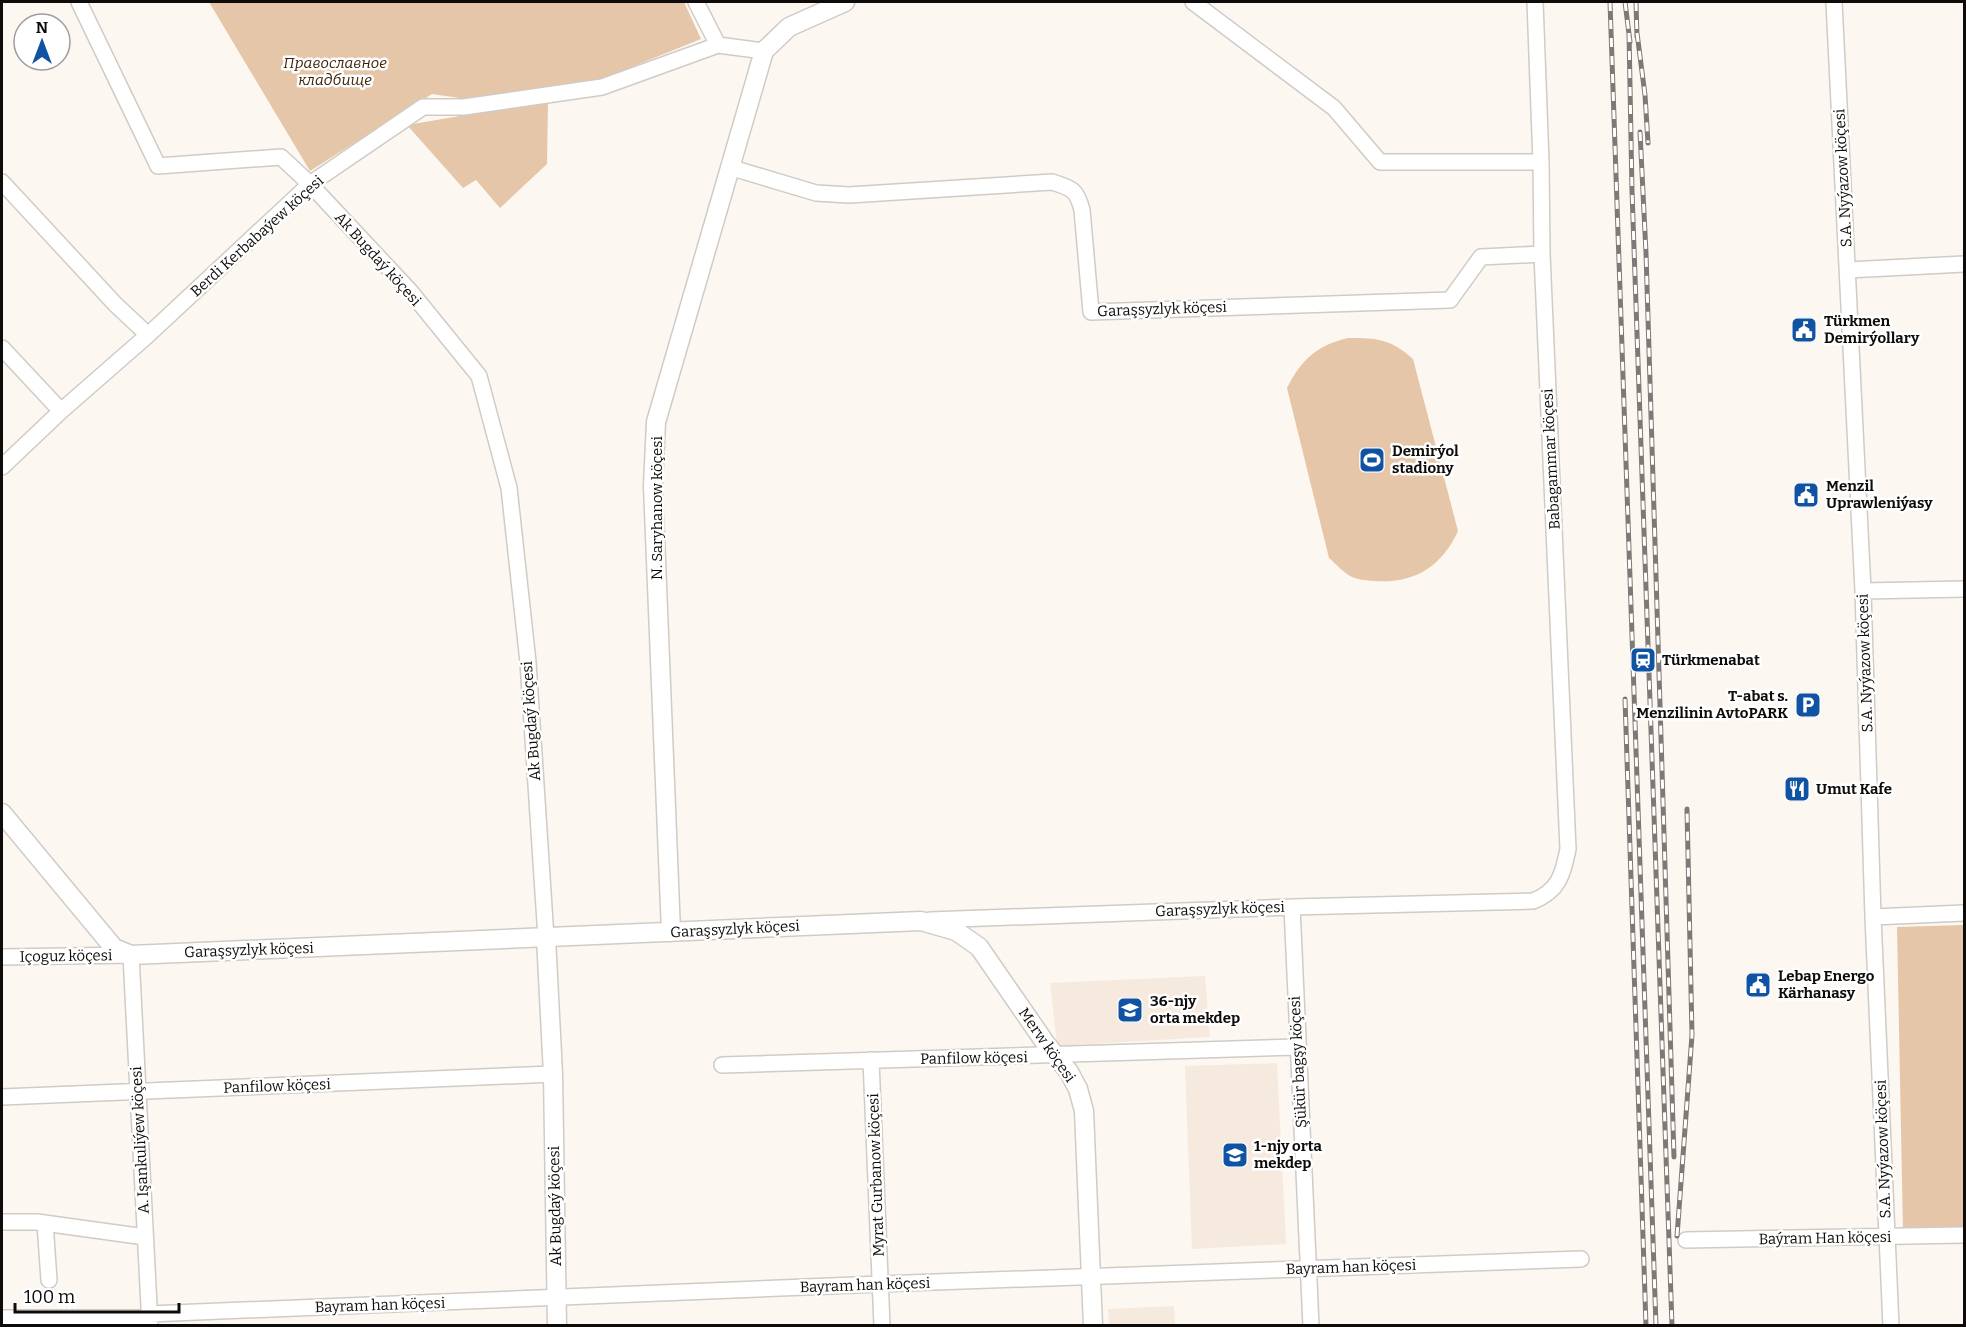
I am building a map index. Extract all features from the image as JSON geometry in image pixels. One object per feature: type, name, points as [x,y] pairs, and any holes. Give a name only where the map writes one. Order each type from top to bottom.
[{"type":"main road","name":"N. Saryhanow köçesi","points":[[671,932],[653,486],[656,422],[764,51],[789,27],[845,2]]},
{"type":"main road","points":[[2,813],[114,948],[131,955]]},
{"type":"main road","name":"Garaşsyzlyk köçesi","points":[[131,955],[921,921]]},
{"type":"main road","name":"Merw köçesi","points":[[921,921],[956,931],[979,947],[1055,1056],[1069,1072],[1078,1089],[1084,1111],[1093,1326]]},
{"type":"main road","name":"Ak Bugdaý köçesi","points":[[546,938],[553,1074],[557,1326]]},
{"type":"street","name":"Ak Bugdaý köçesi","points":[[79,2],[158,166],[281,157],[310,184],[410,291],[479,376],[509,488],[528,662],[546,938]]},
{"type":"street","points":[[696,2],[718,45]]},
{"type":"street","points":[[1193,2],[1334,108],[1380,162],[1541,162]]},
{"type":"street","name":"Babagammar köçesi","points":[[1533,901],[1545,896],[1556,885],[1563,874],[1568,849],[1542,254],[1535,2]]},
{"type":"street","name":"S.A. Nyýazow köçesi","points":[[1834,2],[1863,591],[1873,917],[1891,1326]]},
{"type":"street","name":"Berdi Kerbabaýew köçesi","points":[[2,467],[310,184],[423,107],[464,107],[602,87],[718,45],[764,51]]},
{"type":"street","name":"Garaşsyzlyk köçesi","points":[[729,167],[816,193],[838,194],[1052,182],[1068,187],[1078,196],[1082,210],[1091,312],[1450,300],[1481,257],[1542,254]]},
{"type":"street","points":[[2,182],[115,304],[148,335]]},
{"type":"street","points":[[1848,270],[1965,264]]},
{"type":"street","points":[[2,348],[61,411]]},
{"type":"street","points":[[1863,591],[1965,589]]},
{"type":"street","name":"Garaşsyzlyk köçesi","points":[[921,921],[1292,907],[1533,901]]},
{"type":"street","name":"Şükür bagşy köçesi","points":[[1292,907],[1311,1326]]},
{"type":"street","points":[[1873,917],[1965,913]]},
{"type":"street","name":"Içoguz köçesi","points":[[2,957],[131,955]]},
{"type":"street","name":"A. Işankuliýew köçesi","points":[[131,955],[150,1319]]},
{"type":"street","name":"Panfilow köçesi","points":[[722,1065],[1297,1047]]},
{"type":"street","name":"Myrat Gurbanow köçesi","points":[[871,1060],[882,1326]]},
{"type":"street","name":"Panfilow köçesi","points":[[2,1097],[553,1074]]},
{"type":"street","points":[[2,1222],[45,1223],[145,1237]]},
{"type":"street","points":[[45,1223],[49,1280]]},
{"type":"street","name":"Baýram Han köçesi","points":[[1686,1240],[1965,1235]]},
{"type":"street","name":"Bayram han köçesi","points":[[2,1318],[40,1321],[150,1319],[556,1297],[1581,1259]]},
{"type":"shaded area","name":"36-njy orta mekdep","points":[[1205,976],[1210,1037],[1057,1046],[1050,983]]},
{"type":"shaded area","name":"1-njy orta mekdep","points":[[1277,1063],[1286,1244],[1192,1249],[1185,1066]]},
{"type":"shaded area","points":[[1174,1306],[1175,1325],[1109,1325],[1108,1309]]},
{"type":"green space","name":"Православное кладбище","points":[[209,2],[684,2],[701,39],[597,81],[466,99],[432,94],[310,171]]},
{"type":"green space","points":[[548,101],[547,164],[500,208],[476,180],[463,188],[407,125]]},
{"type":"green space","name":"Demirýol stadiony","points":[[1348,338],[1383,341],[1398,347],[1413,359],[1458,531],[1443,555],[1434,564],[1424,571],[1401,580],[1373,581],[1356,578],[1350,576],[1329,558],[1287,388],[1298,369],[1311,355],[1327,345]]},
{"type":"green space","points":[[1964,925],[1964,1230],[1903,1231],[1897,927]]},
{"type":"railway","points":[[1610,2],[1656,1326]]},
{"type":"railway","points":[[1625,2],[1630,42]]},
{"type":"railway","points":[[1636,2],[1637,37]]},
{"type":"railway","points":[[1629,33],[1632,191],[1672,1326]]},
{"type":"railway","points":[[1637,33],[1648,143]]},
{"type":"railway","points":[[1640,132],[1646,253],[1674,1157]]},
{"type":"railway","points":[[1625,699],[1646,1326]]},
{"type":"railway","points":[[1677,1236],[1692,1035],[1687,809]]},
{"type":"place","name":"Türkmen Demirýollary","points":[[1804,330]]},
{"type":"place","name":"Demirýol stadiony","points":[[1372,460]]},
{"type":"place","name":"Menzil Uprawleniýasy","points":[[1806,495]]},
{"type":"place","name":"Türkmenabat","points":[[1643,660]]},
{"type":"place","name":"T-abat s. Menzilinin AvtoPARK","points":[[1808,705]]},
{"type":"place","name":"Umut Kafe","points":[[1797,789]]},
{"type":"place","name":"Lebap Energo Kärhanasy","points":[[1758,985]]},
{"type":"place","name":"36-njy orta mekdep","points":[[1130,1010]]},
{"type":"place","name":"1-njy orta mekdep","points":[[1235,1155]]}]
